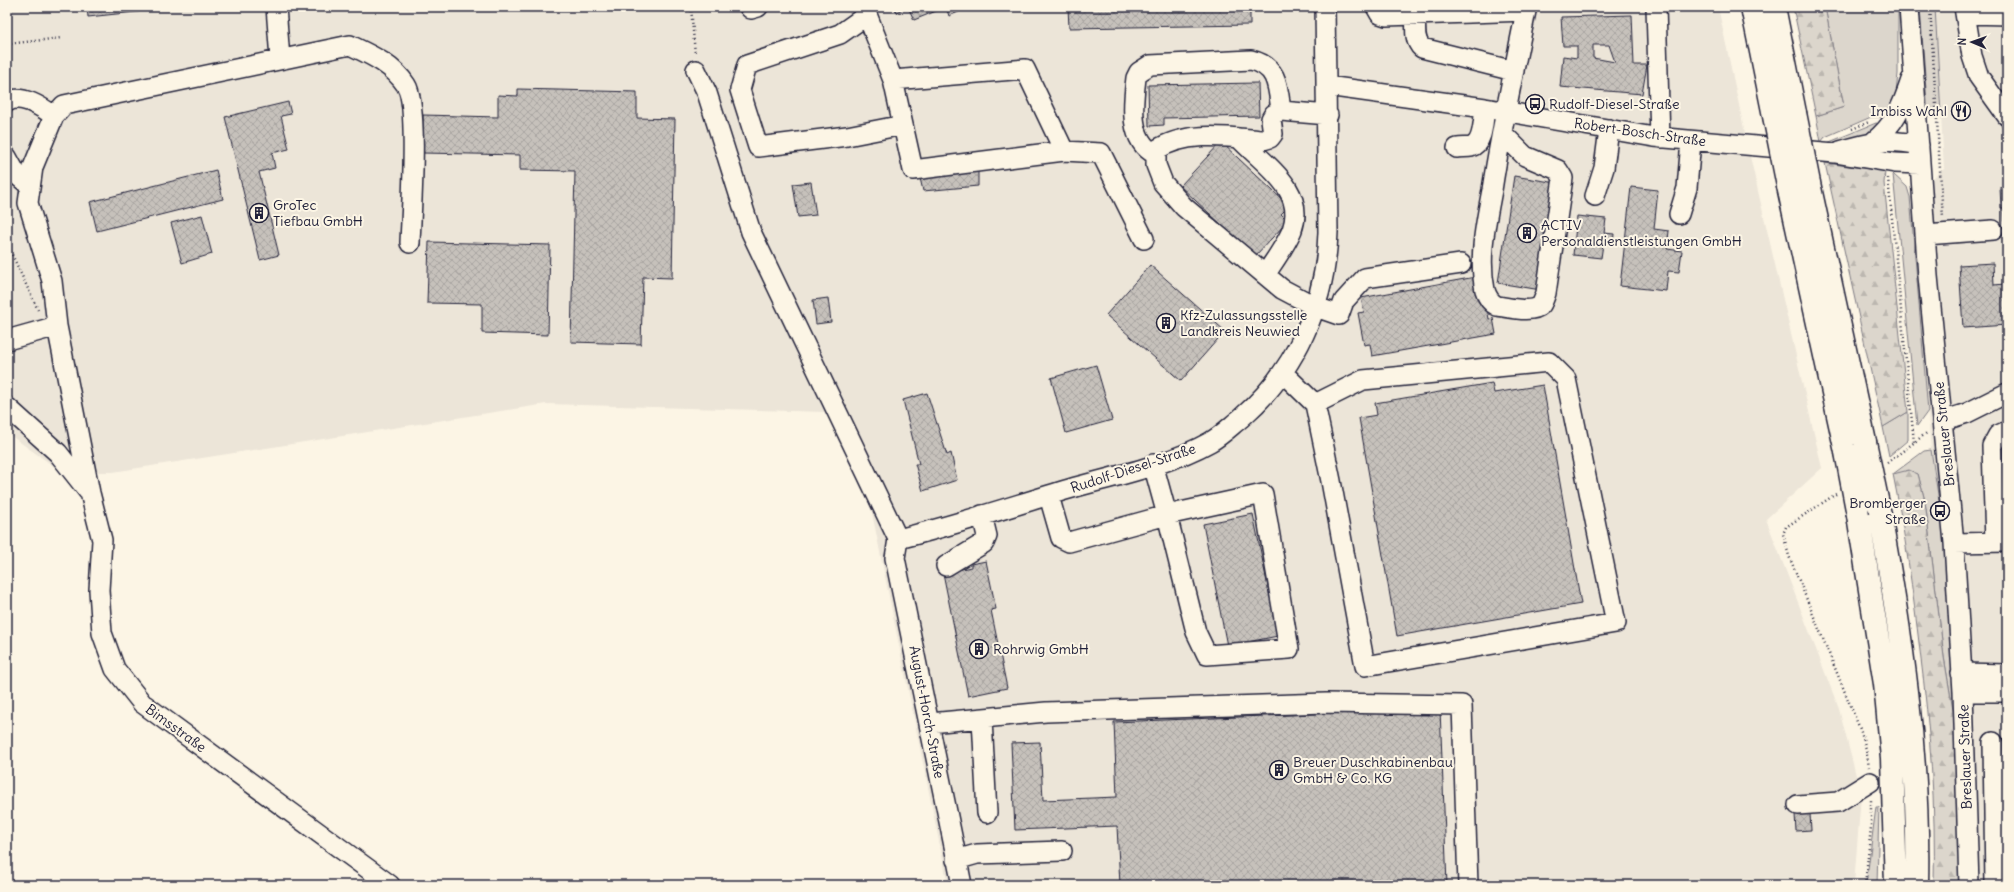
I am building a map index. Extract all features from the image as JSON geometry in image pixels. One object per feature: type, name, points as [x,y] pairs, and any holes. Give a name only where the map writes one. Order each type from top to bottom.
[{"type":"highway","points":[[1752,7],[1774,116],[1799,185],[1865,442],[1878,504],[1896,604],[1910,709],[1917,812],[1917,885]]},
{"type":"highway","points":[[1774,7],[1795,113],[1799,185],[1858,515],[1885,684],[1893,773],[1896,885]]},
{"type":"street","points":[[276,7],[280,59]]},
{"type":"street","points":[[749,7],[751,9],[758,7]]},
{"type":"street","name":"Rudolf-Diesel-Straße","points":[[898,539],[1049,496],[1196,449],[1211,441],[1252,409],[1282,372],[1300,344],[1316,307],[1324,277],[1328,250],[1328,115],[1325,7]]},
{"type":"street","points":[[1376,7],[1380,14],[1386,16],[1526,11],[1506,112],[1502,134],[1484,238],[1486,290],[1490,301],[1497,306],[1527,309],[1535,308],[1541,305],[1546,293],[1563,178],[1558,170],[1525,156],[1502,134]]},
{"type":"street","points":[[1656,7],[1660,138]]},
{"type":"street","name":"Breslauer Straße","points":[[1909,7],[1920,164],[1934,234],[1942,421],[1954,543],[1962,683],[1969,885]]},
{"type":"street","points":[[903,125],[847,136],[758,147],[740,90],[747,65],[840,34],[866,11],[894,80],[913,170],[1064,151],[1100,153],[1144,239]]},
{"type":"street","points":[[2007,15],[1965,11],[1972,56],[1979,77],[2007,116]]},
{"type":"street","points":[[1416,15],[1416,36],[1418,44],[1422,48],[1514,71]]},
{"type":"street","points":[[7,102],[10,100],[24,100],[43,108],[54,116],[64,105],[350,45],[385,63],[407,86],[413,109],[410,243]]},
{"type":"street","points":[[1281,111],[1279,94],[1273,73],[1268,66],[1260,62],[1251,60],[1150,64],[1139,72],[1136,78],[1135,123],[1138,137],[1148,151],[1157,150],[1175,141],[1203,137],[1214,136],[1263,140],[1270,138],[1273,134],[1272,116],[1281,111],[1328,115]]},
{"type":"street","points":[[894,80],[1025,69],[1064,151]]},
{"type":"street","points":[[696,70],[707,93],[751,232],[898,539]]},
{"type":"street","points":[[1873,142],[1887,130],[1896,118],[1913,75]]},
{"type":"street","name":"Robert-Bosch-Straße","points":[[1327,86],[1485,108],[1660,138],[1835,153],[1891,162],[1920,164]]},
{"type":"street","points":[[1458,148],[1471,147],[1481,137],[1485,108]]},
{"type":"street","name":"Bimsstraße","points":[[54,116],[33,167],[28,202],[52,281],[52,328],[102,540],[99,590],[102,633],[115,669],[142,704],[390,885]]},
{"type":"street","points":[[1595,196],[1604,168],[1610,129]]},
{"type":"street","points":[[1239,138],[1286,184],[1293,198],[1295,215],[1291,231],[1265,275]]},
{"type":"street","name":"Robert-Bosch-Straße","points":[[1835,153],[1873,142],[1893,140],[1919,145]]},
{"type":"street","points":[[1679,214],[1687,188],[1691,141]]},
{"type":"street","points":[[1157,150],[1158,174],[1166,187],[1184,207],[1282,289],[1316,307],[1339,315],[1344,301],[1365,278],[1461,264]]},
{"type":"street","points":[[7,157],[17,175],[30,186]]},
{"type":"street","points":[[1934,234],[1993,230]]},
{"type":"street","points":[[7,340],[52,328]]},
{"type":"street","points":[[1282,372],[1315,404],[1331,481],[1365,666],[1616,623],[1566,379],[1549,362],[1363,380],[1315,404]]},
{"type":"street","points":[[1942,421],[1967,414],[2007,393]]},
{"type":"street","points":[[7,407],[58,453],[90,493]]},
{"type":"street","points":[[1954,543],[2001,542],[1992,446],[1998,435],[2007,431]]},
{"type":"street","points":[[1049,496],[1061,538],[1069,542],[1167,515],[1263,494],[1289,649],[1207,655],[1196,632],[1167,515],[1153,464]]},
{"type":"street","points":[[946,566],[984,543],[987,536],[982,515]]},
{"type":"street","name":"August-Horch-Straße","points":[[898,539],[895,558],[962,885]]},
{"type":"street","points":[[1962,683],[2007,674]]},
{"type":"street","points":[[1962,683],[2007,692]]},
{"type":"street","points":[[930,723],[1046,712],[1326,703],[1462,705],[1468,885]]},
{"type":"street","points":[[982,719],[987,813]]},
{"type":"street","points":[[1993,742],[1995,885]]},
{"type":"street","points":[[1798,805],[1838,802],[1870,782]]},
{"type":"street","points":[[956,860],[977,854],[1062,851]]},
{"type":"path","points":[[691,7],[696,70]]},
{"type":"path","points":[[1930,7],[1934,234]]},
{"type":"path","points":[[7,44],[61,38]]},
{"type":"path","points":[[1891,162],[1888,183],[1914,442]]},
{"type":"path","points":[[7,244],[52,328]]},
{"type":"path","points":[[1888,462],[1942,421]]},
{"type":"path","points":[[1834,495],[1786,527],[1783,534],[1785,545],[1860,729],[1866,749],[1870,782],[1871,827],[1865,885]]},
{"type":"shaded area","points":[[7,7],[1718,7],[1749,152],[1822,468],[1766,519],[1839,709],[1861,795],[1854,885],[948,885],[870,503],[826,412],[546,404],[113,472],[62,472],[7,433]]},
{"type":"shaded area","points":[[1935,7],[2007,7],[2007,885],[1960,885],[1946,546],[1931,450],[1910,197],[1944,169]]},
{"type":"green space","points":[[1793,7],[1825,7],[1844,107],[1816,116]]},
{"type":"green space","points":[[1825,7],[1898,7],[1898,74],[1894,107],[1886,117],[1871,117],[1825,137],[1821,142],[1816,116],[1844,107]]},
{"type":"green space","points":[[1920,7],[1935,7],[1941,115],[1928,116]]},
{"type":"green space","points":[[1876,123],[1879,124],[1876,133],[1842,144],[1827,143]]},
{"type":"green space","points":[[1825,163],[1885,171],[1884,183],[1908,412],[1883,427]]},
{"type":"green space","points":[[1893,174],[1907,187],[1910,197],[1928,411],[1917,426]]},
{"type":"green space","points":[[1908,412],[1908,440],[1889,456],[1883,427]]},
{"type":"green space","points":[[1931,450],[1946,546],[1955,722],[1944,657],[1925,501],[1918,474],[1893,474],[1924,451]]},
{"type":"green space","points":[[1909,470],[1918,474],[1925,501],[1944,657],[1955,722],[1960,885],[1934,885],[1932,768],[1927,709],[1912,585],[1893,474]]},
{"type":"green space","points":[[1876,807],[1879,807],[1877,885],[1866,885]]},
{"type":"building","points":[[87,7],[183,7],[88,17]]},
{"type":"building","points":[[894,7],[908,7],[896,12]]},
{"type":"building","points":[[908,7],[946,7],[914,20]]},
{"type":"building","points":[[946,7],[970,7],[949,16]]},
{"type":"building","points":[[1068,7],[1250,7],[1250,25],[1069,28]]},
{"type":"building","points":[[1632,15],[1634,65],[1647,65],[1642,94],[1560,87],[1563,56],[1577,58],[1577,46],[1563,46],[1561,17]],"holes":[[[1593,45],[1609,45],[1615,62],[1593,58]]]},
{"type":"building","points":[[1258,83],[1259,116],[1164,118],[1164,125],[1149,126],[1148,85]]},
{"type":"building","points":[[518,89],[637,92],[637,118],[675,119],[672,278],[643,277],[641,344],[571,342],[575,171],[520,170],[520,155],[423,153],[423,115],[498,117],[498,95],[518,96]]},
{"type":"building","name":"GroTec Tiefbau GmbH","points":[[288,102],[291,114],[281,116],[289,149],[272,153],[275,168],[259,172],[279,255],[260,260],[225,117]]},
{"type":"building","points":[[1221,142],[1289,206],[1281,214],[1288,221],[1255,256],[1180,186]]},
{"type":"building","points":[[216,170],[223,199],[97,231],[90,202]]},
{"type":"building","points":[[978,172],[978,186],[923,191],[920,178]]},
{"type":"building","name":"ACTIV Personaldienstleistungen GmbH","points":[[1514,176],[1557,183],[1541,290],[1498,283]]},
{"type":"building","points":[[811,182],[816,215],[798,217],[793,184]]},
{"type":"building","points":[[1631,187],[1658,190],[1654,229],[1669,231],[1667,249],[1682,251],[1679,272],[1668,271],[1666,291],[1620,286]]},
{"type":"building","points":[[2000,187],[2007,187],[2007,234],[2005,234],[2004,208],[2001,208]]},
{"type":"building","points":[[202,215],[212,254],[182,263],[171,223]]},
{"type":"building","points":[[1577,216],[1606,219],[1604,233],[1614,234],[1613,245],[1603,244],[1601,258],[1573,255]]},
{"type":"building","points":[[429,242],[550,245],[548,335],[482,333],[482,304],[427,303]]},
{"type":"building","points":[[1993,263],[1994,285],[2005,284],[2004,264],[2007,264],[2007,325],[1963,328],[1959,265]]},
{"type":"building","name":"Kfz-Zulassungsstelle Landkreis Neuwied","points":[[1150,265],[1225,331],[1181,381],[1106,315]]},
{"type":"building","points":[[1481,276],[1489,319],[1493,318],[1496,334],[1372,356],[1370,344],[1364,345],[1358,313],[1364,312],[1361,298]]},
{"type":"building","points":[[828,298],[831,322],[816,324],[813,300]]},
{"type":"building","points":[[1096,365],[1112,420],[1066,433],[1051,378]]},
{"type":"building","points":[[1492,383],[1494,393],[1543,385],[1581,604],[1397,636],[1359,418],[1377,415],[1375,403]]},
{"type":"building","points":[[927,393],[947,455],[951,453],[957,480],[923,491],[915,464],[919,464],[903,400]]},
{"type":"building","points":[[1253,514],[1278,636],[1227,646],[1203,524]]},
{"type":"building","name":"Rohrwig GmbH","points":[[986,561],[996,609],[991,610],[1007,688],[968,696],[943,573],[971,567],[971,564]]},
{"type":"building","name":"Breuer Duschkabinenbau GmbH & Co. KG","points":[[1440,709],[1447,885],[1120,885],[1117,826],[1015,830],[1011,743],[1040,742],[1043,800],[1117,797],[1114,722]]},
{"type":"building","points":[[1795,814],[1810,814],[1811,830],[1796,831]]},
{"type":"place","name":"Rudolf-Diesel-Straße","points":[[1535,104]]},
{"type":"place","name":"Imbiss Wahl","points":[[1961,111]]},
{"type":"place","name":"GroTec Tiefbau GmbH","points":[[259,213]]},
{"type":"place","name":"ACTIV Personaldienstleistungen GmbH","points":[[1527,233]]},
{"type":"place","name":"Kfz-Zulassungsstelle Landkreis Neuwied","points":[[1166,323]]},
{"type":"place","name":"Bromberger Straße","points":[[1940,511]]},
{"type":"place","name":"Rohrwig GmbH","points":[[979,649]]},
{"type":"place","name":"Breuer Duschkabinenbau GmbH & Co. KG","points":[[1279,770]]}]
